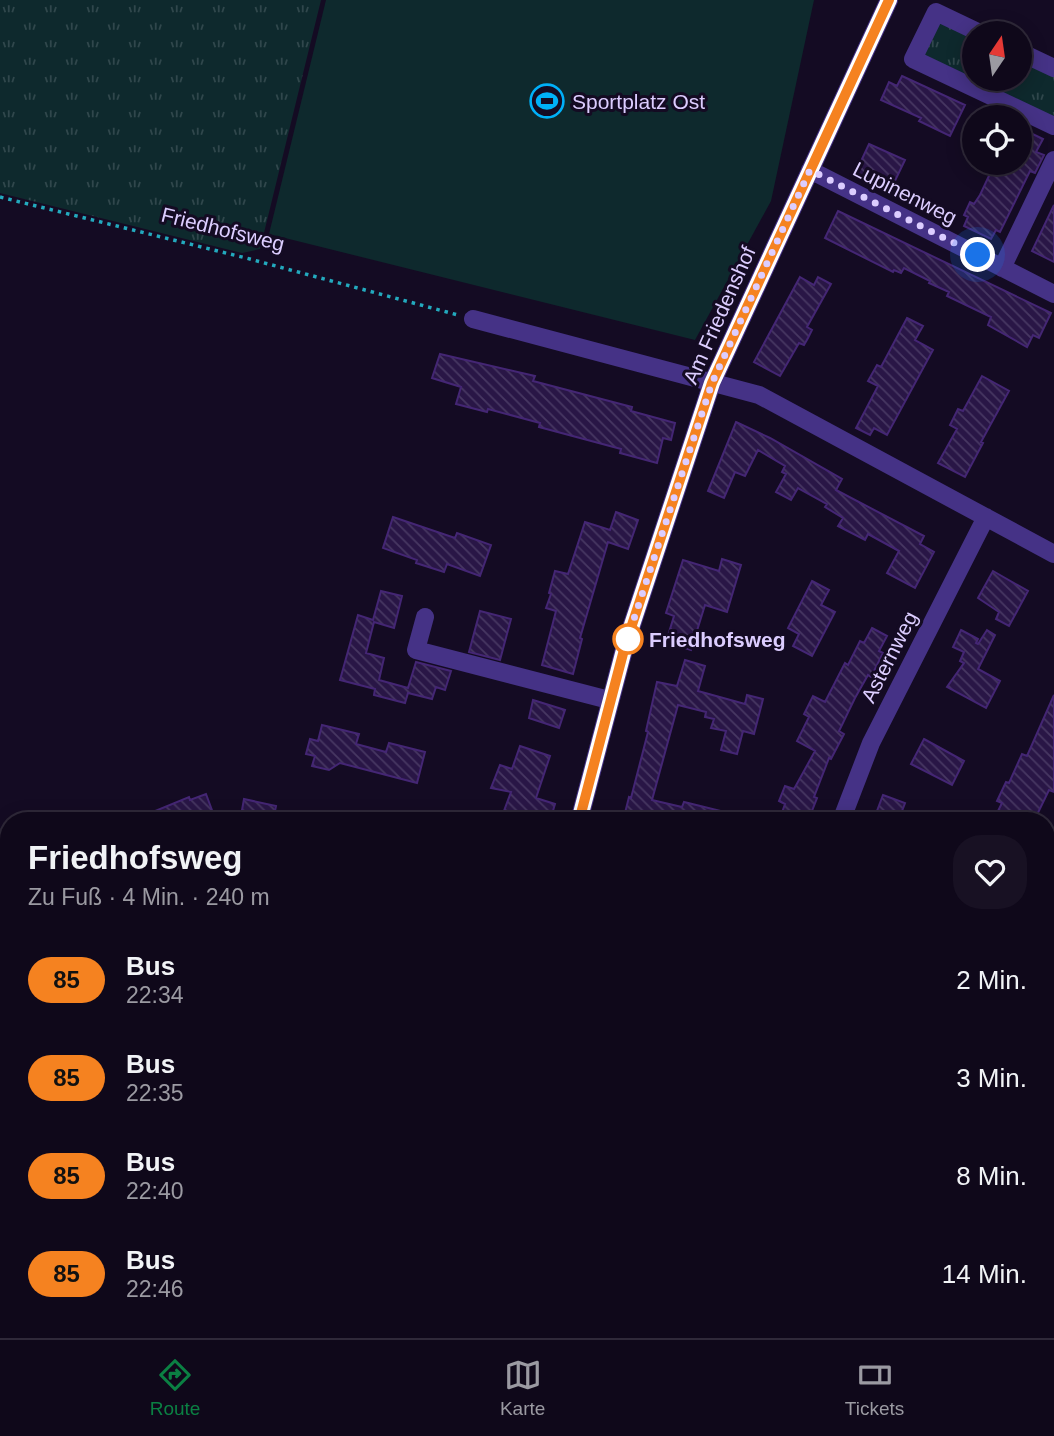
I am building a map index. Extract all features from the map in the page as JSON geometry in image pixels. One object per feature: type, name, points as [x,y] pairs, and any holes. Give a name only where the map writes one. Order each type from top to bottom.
[{"type":"street","name":"Am Friedenshof","points":[[581,812],[610,700],[712,383],[889,0]]},
{"type":"street","points":[[962,24],[936,12],[913,59],[962,82]]},
{"type":"street","points":[[1032,58],[1054,68]]},
{"type":"street","points":[[980,91],[1054,126]]},
{"type":"street","points":[[1002,268],[1054,160]]},
{"type":"street","name":"Lupinenweg","points":[[810,170],[1054,294]]},
{"type":"street","points":[[473,319],[759,395],[1054,554]]},
{"type":"street","name":"Asternweg","points":[[844,812],[871,743],[986,517]]},
{"type":"street","points":[[425,617],[416,650],[610,700]]},
{"type":"path","name":"Friedhofsweg","points":[[0,197],[246,258],[473,319]]},
{"type":"green space","points":[[0,0],[321,0],[260,249],[242,253],[0,193]]},
{"type":"green space","name":"Sportplatz Ost","points":[[326,0],[814,0],[771,201],[695,340],[269,234]]},
{"type":"green space","points":[[937,15],[962,27],[962,79],[916,57]]},
{"type":"green space","points":[[1032,61],[1054,71],[1054,124],[1032,113],[1032,105],[1016,105],[990,92],[1032,91]]},
{"type":"building","points":[[902,76],[965,105],[962,105],[962,111],[950,136],[919,121],[921,118],[881,100],[889,82],[897,86]]},
{"type":"building","points":[[1032,134],[1043,139],[1036,152],[1044,155],[1035,173],[1032,172]]},
{"type":"building","points":[[869,144],[905,160],[893,185],[887,182],[884,187],[855,174]]},
{"type":"building","points":[[989,175],[1028,175],[1000,232],[996,230],[991,239],[964,226],[968,217],[964,215],[970,202],[974,204]]},
{"type":"building","points":[[1054,205],[1054,262],[1032,251]]},
{"type":"building","points":[[838,211],[1051,313],[1039,338],[1033,335],[1027,347],[988,325],[991,317],[947,296],[949,292],[929,283],[930,281],[904,268],[901,273],[894,270],[893,272],[825,238]]},
{"type":"building","points":[[800,277],[814,285],[818,277],[831,284],[807,327],[812,330],[808,338],[804,345],[799,343],[780,376],[754,362]]},
{"type":"building","points":[[907,318],[923,326],[915,340],[933,350],[887,435],[874,428],[870,435],[856,428],[878,386],[868,381],[877,365],[881,367]]},
{"type":"building","points":[[440,354],[535,376],[533,381],[632,407],[631,411],[675,423],[671,440],[663,438],[657,463],[620,453],[621,449],[539,427],[540,423],[488,409],[487,412],[456,404],[461,387],[432,378]]},
{"type":"building","points":[[982,376],[1009,391],[965,477],[938,463],[957,429],[950,425],[958,409],[963,411]]},
{"type":"building","points":[[736,422],[842,479],[836,490],[924,536],[920,544],[934,552],[915,588],[887,573],[899,551],[868,534],[865,540],[838,526],[843,518],[825,507],[827,504],[798,488],[791,500],[776,492],[786,474],[782,472],[785,466],[758,450],[745,476],[735,472],[724,498],[708,491]]},
{"type":"building","points":[[616,512],[638,520],[628,549],[608,542],[580,638],[582,639],[573,674],[542,665],[556,611],[546,608],[555,571],[568,574],[585,522],[610,530]]},
{"type":"building","points":[[393,517],[455,538],[457,533],[491,545],[480,576],[447,564],[444,572],[383,548]]},
{"type":"building","points":[[722,559],[741,565],[727,612],[705,605],[691,650],[666,642],[674,616],[666,613],[683,560],[719,571]]},
{"type":"building","points":[[993,571],[1028,591],[1009,626],[996,619],[999,612],[978,598]]},
{"type":"building","points":[[812,581],[829,590],[821,605],[835,612],[812,656],[793,646],[799,634],[788,628]]},
{"type":"building","points":[[381,591],[402,596],[394,628],[374,622],[366,653],[384,658],[379,680],[408,688],[416,662],[451,671],[445,690],[436,687],[432,699],[408,693],[405,703],[374,695],[375,689],[340,680],[358,615],[373,620]]},
{"type":"building","points":[[480,611],[511,619],[500,660],[469,652]]},
{"type":"building","points":[[872,628],[887,636],[879,651],[883,653],[871,677],[868,675],[839,731],[844,734],[831,759],[829,758],[814,797],[817,798],[812,812],[782,812],[785,804],[779,801],[785,786],[794,789],[815,751],[797,741],[809,717],[804,714],[813,696],[825,702],[845,663],[848,665],[860,641],[864,643]]},
{"type":"building","points":[[961,630],[978,639],[978,644],[987,630],[995,635],[978,669],[1000,681],[986,708],[947,687],[964,663],[960,661],[964,652],[953,647]]},
{"type":"building","points":[[685,660],[705,666],[698,691],[745,704],[747,695],[763,699],[754,734],[743,731],[737,754],[721,750],[726,731],[711,728],[714,719],[705,717],[706,712],[678,705],[652,800],[682,807],[684,802],[725,812],[625,812],[648,732],[646,731],[657,682],[677,686]]},
{"type":"building","points":[[1054,695],[1054,792],[1049,790],[1038,812],[998,812],[1002,803],[997,801],[1006,782],[1009,783],[1022,754],[1027,756]]},
{"type":"building","points":[[533,700],[565,710],[559,728],[529,718]]},
{"type":"building","points":[[322,725],[359,734],[356,744],[386,752],[389,743],[425,752],[417,783],[340,763],[329,770],[312,766],[315,756],[306,754],[310,739],[318,741]]},
{"type":"building","points":[[924,739],[964,761],[952,785],[911,764]]},
{"type":"building","points":[[520,746],[550,756],[536,798],[555,804],[553,812],[504,811],[511,792],[491,788],[500,765],[512,769]]},
{"type":"building","points":[[206,794],[213,812],[153,812],[189,797],[190,800]]},
{"type":"building","points":[[883,795],[905,803],[902,812],[877,811]]},
{"type":"building","points":[[244,799],[276,806],[275,812],[242,812]]},
{"type":"bus line","name":"85","points":[[581,812],[625,646],[712,383],[889,0]]},
{"type":"place","name":"Sportplatz Ost","points":[[547,101]]},
{"type":"place","name":"Friedhofsweg","points":[[628,639]]},
{"type":"route","points":[[628,639],[625,646],[712,383],[810,170],[978,255]]}]
